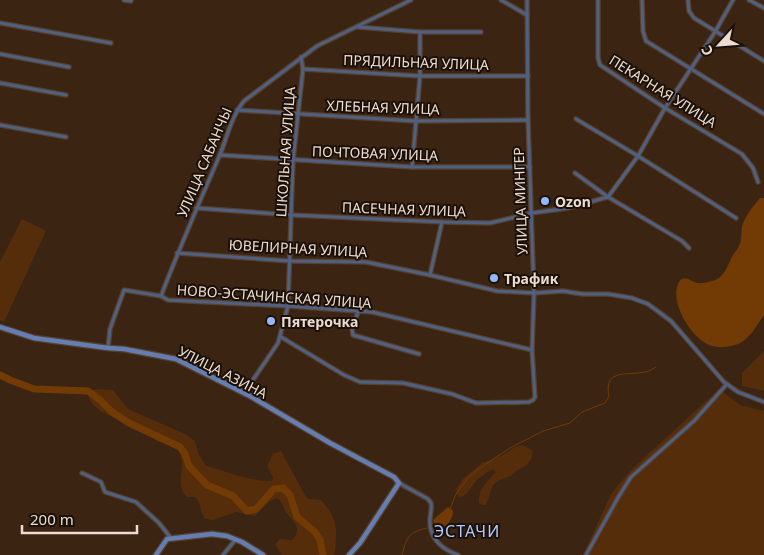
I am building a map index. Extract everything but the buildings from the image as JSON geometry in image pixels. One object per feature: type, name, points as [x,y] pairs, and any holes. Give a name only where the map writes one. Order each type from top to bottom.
[{"type":"street","points":[[124,0],[131,1]]},
{"type":"street","name":"УЛИЦА САБАНЧЫ","points":[[161,296],[237,110],[244,101],[317,46],[411,0]]},
{"type":"street","points":[[501,0],[528,16]]},
{"type":"street","name":"УЛИЦА МИНГЕР","points":[[281,337],[344,375],[360,382],[402,383],[452,394],[476,403],[529,402],[533,400],[535,397],[532,350],[534,293],[528,120],[527,0]]},
{"type":"street","name":"ПЕКАРНАЯ УЛИЦА","points":[[598,0],[598,58],[600,65],[665,108],[742,154],[753,168],[758,182]]},
{"type":"street","points":[[642,0],[643,31],[646,41],[764,114]]},
{"type":"street","points":[[688,0],[691,15],[715,32],[764,61]]},
{"type":"street","points":[[608,197],[638,156],[665,108],[734,0]]},
{"type":"street","points":[[750,0],[764,8]]},
{"type":"street","points":[[0,23],[111,43]]},
{"type":"street","points":[[357,27],[420,32],[481,32]]},
{"type":"street","points":[[412,167],[420,76],[420,32]]},
{"type":"street","points":[[0,54],[69,67]]},
{"type":"street","name":"ШКОЛЬНАЯ УЛИЦА","points":[[244,393],[281,337],[288,306],[293,161],[303,69],[301,57]]},
{"type":"street","name":"ПРЯДИЛЬНАЯ УЛИЦА","points":[[303,69],[420,76],[528,76]]},
{"type":"street","points":[[0,83],[66,95]]},
{"type":"street","name":"ХЛЕБНАЯ УЛИЦА","points":[[237,110],[415,121],[528,120]]},
{"type":"street","points":[[576,119],[736,218]]},
{"type":"street","points":[[0,125],[66,137]]},
{"type":"street","name":"ПОЧТОВАЯ УЛИЦА","points":[[220,155],[412,167],[530,167]]},
{"type":"street","points":[[575,172],[608,197],[682,241],[689,248]]},
{"type":"street","name":"ПАСЕЧНАЯ УЛИЦА","points":[[196,208],[292,215],[490,223],[532,213],[568,208],[608,197]]},
{"type":"street","points":[[430,275],[442,222]]},
{"type":"street","name":"ЮВЕЛИРНАЯ УЛИЦА","points":[[178,253],[290,261],[366,262],[497,291],[534,293],[563,291],[582,294],[608,294],[632,298],[648,304],[671,321],[727,384],[738,392],[764,402]]},
{"type":"street","points":[[108,348],[110,329],[124,290],[161,296]]},
{"type":"street","name":"НОВО-ЭСТАЧИНСКАЯ УЛИЦА","points":[[161,296],[168,300],[372,312],[532,350]]},
{"type":"street","points":[[358,311],[352,329],[353,335],[420,354]]},
{"type":"street","name":"УЛИЦА АЗИНА","points":[[0,327],[34,338],[149,353],[176,359],[244,393],[330,443],[394,477],[399,483]]},
{"type":"street","points":[[586,555],[618,496],[631,477],[694,421],[727,384]]},
{"type":"street","points":[[82,473],[101,482],[105,492],[136,502],[159,523],[171,538]]},
{"type":"street","points":[[349,555],[360,543],[399,483],[428,499],[432,504],[429,521],[434,536],[444,550],[458,555]]},
{"type":"street","points":[[156,555],[164,542],[171,538],[212,534],[236,539],[262,555]]},
{"type":"street","points":[[223,555],[236,539]]},
{"type":"shaded area","points":[[760,198],[764,198],[764,315],[752,333],[742,342],[726,347],[709,345],[695,335],[684,319],[677,300],[678,284],[684,278],[702,283],[715,280],[722,275],[740,244],[745,219]]},
{"type":"shaded area","points":[[22,219],[46,231],[4,322],[0,320],[0,262]]},
{"type":"shaded area","points":[[764,351],[764,391],[742,386],[742,373]]},
{"type":"shaded area","points":[[97,389],[113,390],[128,409],[185,434],[195,441],[198,453],[206,466],[246,478],[272,481],[273,477],[267,466],[273,454],[281,451],[306,497],[321,500],[331,513],[336,530],[334,555],[282,555],[275,544],[280,539],[292,540],[297,528],[277,498],[270,501],[255,516],[236,512],[213,520],[205,519],[197,499],[195,497],[187,497],[182,489],[182,459],[178,448],[158,441],[132,425],[97,409],[89,398],[89,391]]},
{"type":"shaded area","points":[[719,389],[740,405],[764,411],[764,555],[583,555],[611,494],[630,471]]},
{"type":"shaded area","points":[[523,445],[533,451],[531,459],[527,465],[511,476],[493,485],[486,505],[479,503],[479,499],[484,486],[496,472],[493,469],[478,479],[466,494],[458,497],[456,489],[463,479],[482,463]]},
{"type":"shaded area","points":[[448,507],[453,511],[452,518],[446,526],[437,530],[433,520]]},
{"type":"waterway","points":[[450,509],[456,494],[468,478],[477,470],[510,448],[543,431],[570,423],[582,412],[605,403],[609,396],[608,387],[613,377],[647,372],[656,367]]},
{"type":"waterway","points":[[0,375],[34,389],[88,391],[112,412],[129,423],[180,447],[185,454],[189,466],[207,485],[233,496],[247,511],[256,509],[274,489],[283,488],[290,495],[297,517],[315,532],[320,540],[323,555]]},
{"type":"waterway","points":[[402,555],[409,537],[427,528]]},
{"type":"place","name":"Ozon","points":[[545,201]]},
{"type":"place","name":"Трафик","points":[[494,278]]},
{"type":"place","name":"Пятерочка","points":[[271,321]]},
{"type":"district","name":"ЭСТАЧИ","points":[[467,531]]}]
